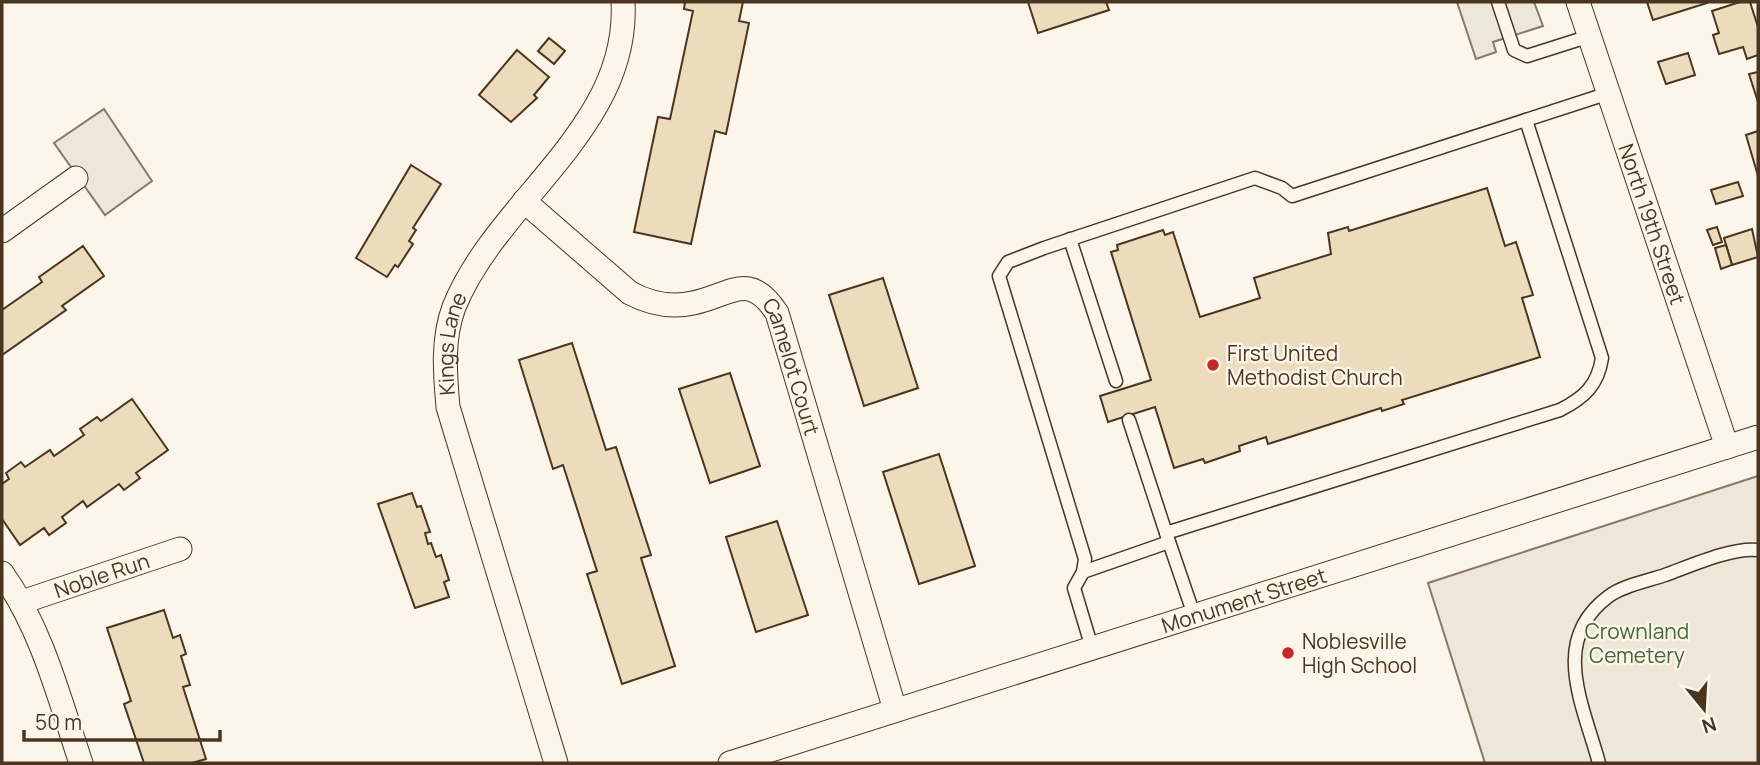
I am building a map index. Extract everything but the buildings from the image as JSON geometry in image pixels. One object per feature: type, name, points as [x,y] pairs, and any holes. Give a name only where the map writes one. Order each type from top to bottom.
[{"type":"street","name":"Kings Lane","points":[[556,763],[448,407],[445,348],[453,309],[489,246],[589,121],[618,52],[623,2]]},
{"type":"street","name":"North 19th Street","points":[[1578,2],[1727,447]]},
{"type":"street","points":[[2,231],[76,178]]},
{"type":"street","name":"Camelot Court","points":[[524,201],[630,293],[643,300],[663,304],[694,303],[740,287],[756,290],[767,298],[777,313],[895,710]]},
{"type":"street","name":"Monument Street","points":[[730,763],[1758,437]]},
{"type":"street","name":"Noble Run","points":[[22,602],[180,549]]},
{"type":"street","points":[[2,573],[22,602],[42,648],[81,763]]},
{"type":"lane","points":[[1498,2],[1514,50],[1527,56],[1590,36]]},
{"type":"lane","points":[[1091,648],[1074,588],[1083,572],[1085,559],[999,276],[1009,262],[1255,178],[1282,188],[1292,196],[1609,93]]},
{"type":"lane","points":[[1083,572],[1167,538],[1560,410],[1588,393],[1600,372],[1602,358],[1526,120]]},
{"type":"lane","points":[[1070,239],[1116,381]]},
{"type":"lane","points":[[1129,420],[1194,615]]},
{"type":"lane","points":[[1599,763],[1575,671],[1574,645],[1587,617],[1611,594],[1698,563],[1758,550]]},
{"type":"green space","points":[[104,109],[152,181],[105,215],[54,143]]},
{"type":"green space","name":"Crownland Cemetery","points":[[1758,476],[1758,763],[1485,763],[1428,583]]},
{"type":"shaded area","points":[[1457,2],[1534,2],[1543,26],[1493,42],[1496,52],[1476,59]]},
{"type":"place","name":"First United Methodist Church","points":[[1213,365]]},
{"type":"place","name":"Noblesville High School","points":[[1288,653]]}]
